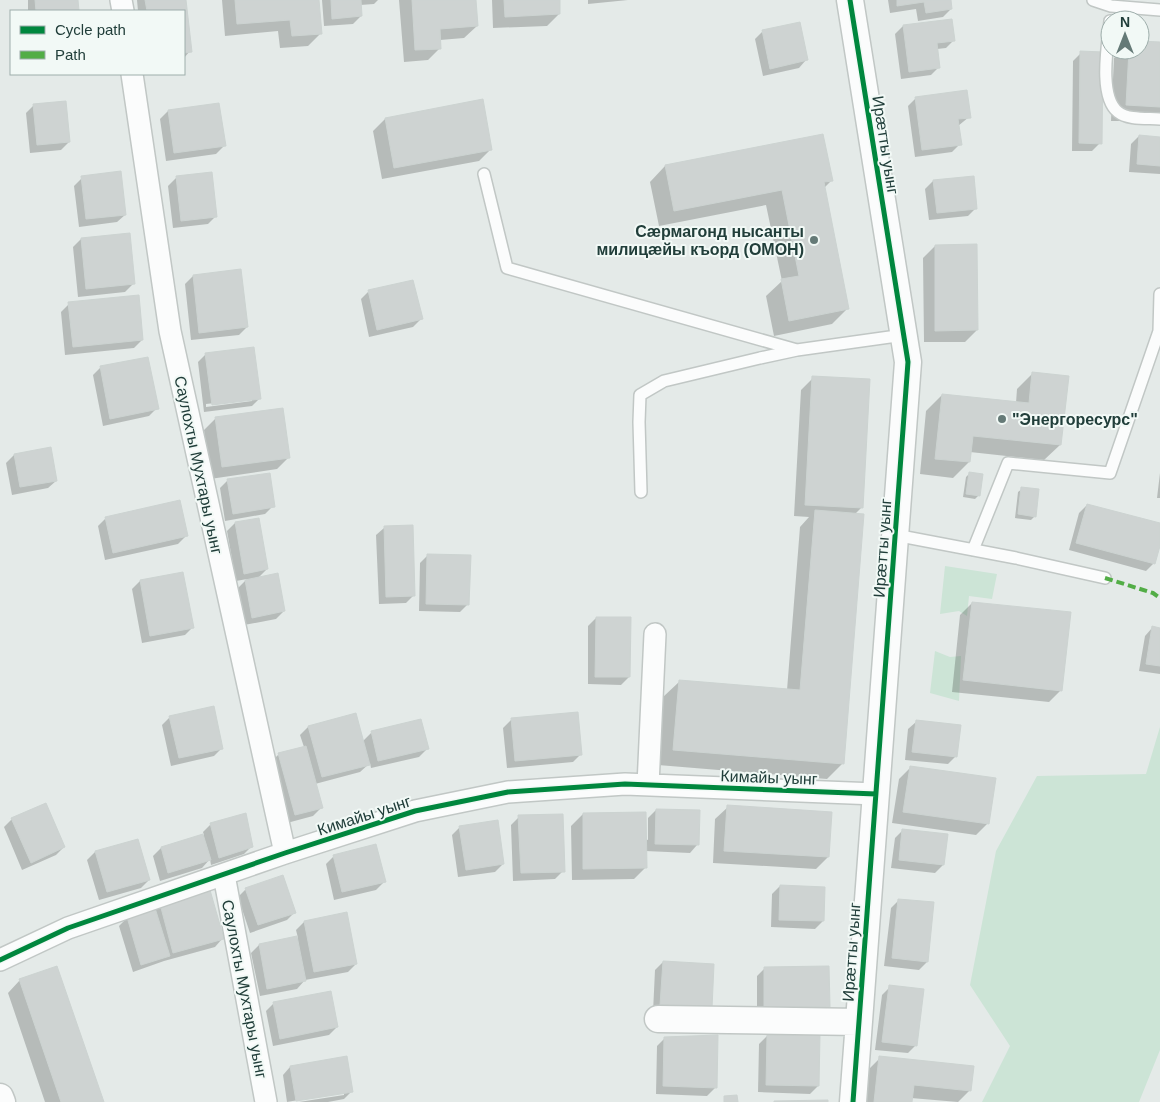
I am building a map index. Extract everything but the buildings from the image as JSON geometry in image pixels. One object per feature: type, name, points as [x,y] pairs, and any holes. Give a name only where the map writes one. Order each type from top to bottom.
[{"type":"street","name":"Ирæтты уынг","points":[[850,0],[908,362],[853,1102]]},
{"type":"street","name":"Саулохты Мухтары уынг","points":[[132,75],[170,331],[285,853]]},
{"type":"street","points":[[648,785],[655,634]]},
{"type":"street","name":"Кимайы уынг","points":[[0,960],[68,928],[285,853],[415,811],[508,792],[625,784],[876,794]]},
{"type":"street","name":"Саулохты Мухтары уынг","points":[[224,875],[266,1102]]},
{"type":"street","points":[[658,1019],[859,1022]]},
{"type":"street","points":[[0,1097],[2,1102]]},
{"type":"lane","points":[[1094,0],[1111,6],[1160,10]]},
{"type":"lane","points":[[1111,6],[1111,10]]},
{"type":"lane","points":[[1107,60],[1106,77],[1108,99],[1118,112],[1132,117],[1160,119]]},
{"type":"lane","points":[[484,174],[507,268],[797,350]]},
{"type":"lane","points":[[973,550],[1008,463],[1110,473],[1159,330],[1160,294]]},
{"type":"lane","points":[[642,492],[639,422],[640,395],[664,381],[797,350],[904,335]]},
{"type":"lane","points":[[895,535],[1105,578]]},
{"type":"green space","points":[[945,566],[997,574],[992,599],[969,596],[967,616],[959,611],[940,614]]},
{"type":"green space","points":[[935,651],[950,657],[961,656],[959,701],[930,693]]},
{"type":"green space","points":[[1160,727],[1160,1050],[1139,1102],[982,1102],[1010,1046],[970,985],[996,851],[1037,776],[1146,774]]},
{"type":"marked path","points":[[1105,578],[1153,593],[1160,598]]},
{"type":"cycle path","points":[[850,0],[908,362],[853,1102]]},
{"type":"cycle path","points":[[0,960],[68,928],[285,853],[415,811],[508,792],[625,784],[876,794]]},
{"type":"place","name":"Сæрмагонд нысанты милицæйы къорд (ОМОН)","points":[[814,240]]},
{"type":"place","name":"\"Энергоресурс\"","points":[[1002,419]]}]
